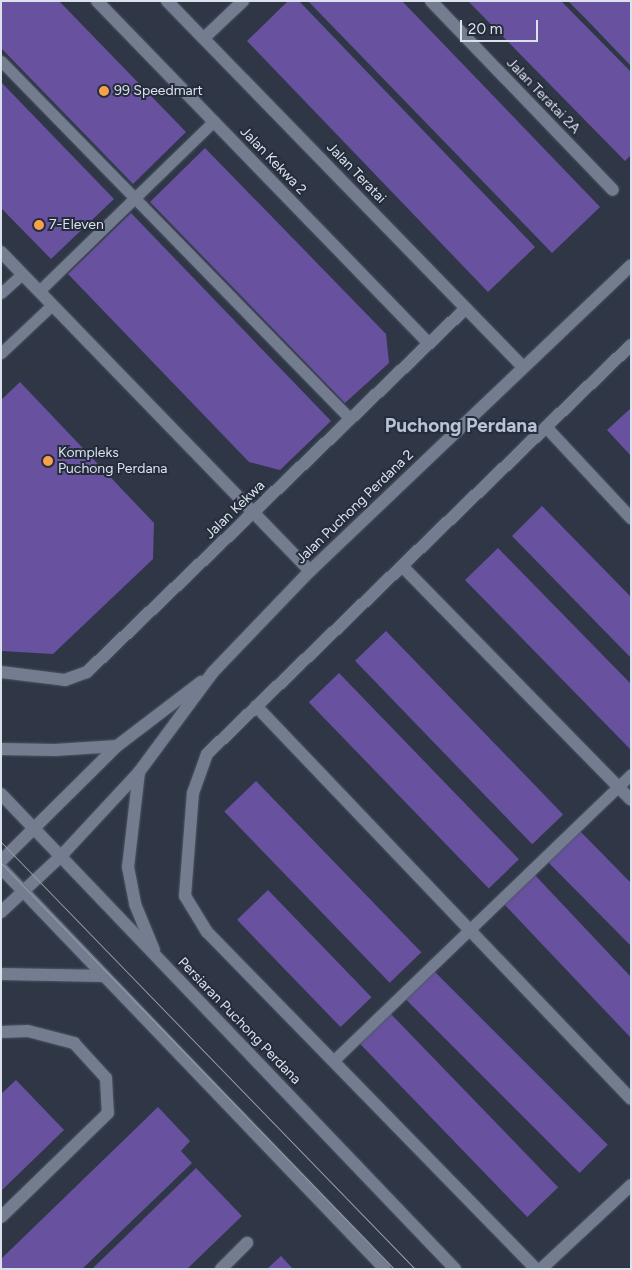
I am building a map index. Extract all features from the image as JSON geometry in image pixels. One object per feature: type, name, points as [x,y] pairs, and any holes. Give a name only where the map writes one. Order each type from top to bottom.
[{"type":"street","name":"Jalan Kekwa 2","points":[[97,1],[428,342]]},
{"type":"street","name":"Jalan Teratai","points":[[168,1],[523,366]]},
{"type":"street","points":[[204,38],[243,1]]},
{"type":"street","name":"Jalan Teratai 2A","points":[[431,1],[613,190]]},
{"type":"street","points":[[1,252],[310,571]]},
{"type":"street","name":"Jalan Puchong Perdana 2","points":[[1,912],[61,856],[139,772],[213,672],[310,571],[631,265]]},
{"type":"street","name":"Jalan Kekwa","points":[[1,672],[65,680],[87,672],[428,342],[466,308]]},
{"type":"street","points":[[536,1269],[207,932],[185,896],[193,793],[207,754],[631,345]]},
{"type":"street","points":[[546,427],[631,518]]},
{"type":"street","points":[[402,566],[631,800]]},
{"type":"street","name":"Jalan Puchong Perdana 2","points":[[1,861],[118,746],[213,672]]},
{"type":"street","points":[[256,706],[631,1100]]},
{"type":"street","points":[[1,749],[55,750],[118,746]]},
{"type":"street","points":[[139,772],[128,867],[135,904],[156,956]]},
{"type":"street","name":"Persiaran Puchong Perdana","points":[[1,794],[455,1269]]},
{"type":"street","points":[[1,868],[385,1269]]},
{"type":"street","points":[[1,974],[104,976]]},
{"type":"street","points":[[1,1032],[28,1031],[74,1043],[106,1078],[108,1113],[1,1218]]},
{"type":"street","points":[[541,1269],[631,1184]]},
{"type":"street","points":[[221,1269],[247,1243]]},
{"type":"lane","points":[[1,62],[350,419]]},
{"type":"lane","points":[[38,291],[214,121]]},
{"type":"lane","points":[[1,294],[22,274]]},
{"type":"lane","points":[[1,353],[52,305]]},
{"type":"lane","points":[[333,1061],[631,774]]},
{"type":"building","points":[[1,1],[59,1],[186,132],[133,184],[1,48]]},
{"type":"building","points":[[288,1],[299,1],[535,247],[488,292],[247,41]]},
{"type":"building","points":[[308,1],[402,1],[600,207],[552,253]]},
{"type":"building","points":[[468,1],[561,1],[631,72],[631,155],[625,161]]},
{"type":"building","points":[[568,1],[631,1],[631,66],[588,21]]},
{"type":"building","points":[[1,82],[114,199],[51,259],[1,208]]},
{"type":"building","points":[[205,148],[386,334],[389,363],[345,403],[150,202]]},
{"type":"building","points":[[131,213],[331,421],[280,470],[249,462],[68,274]]},
{"type":"building","name":"Kompleks Puchong Perdana","points":[[20,382],[154,523],[153,559],[53,654],[1,651],[1,400]]},
{"type":"building","points":[[631,408],[631,456],[607,430]]},
{"type":"building","points":[[542,506],[631,597],[631,658],[512,536]]},
{"type":"building","points":[[498,548],[631,684],[630,749],[465,580]]},
{"type":"building","points":[[386,631],[563,814],[532,844],[355,661]]},
{"type":"building","points":[[339,673],[519,859],[489,888],[309,702]]},
{"type":"building","points":[[256,781],[421,952],[390,983],[224,812]]},
{"type":"building","points":[[577,828],[631,883],[631,946],[545,859]]},
{"type":"building","points":[[533,873],[631,977],[631,1038],[502,902]]},
{"type":"building","points":[[268,890],[372,997],[341,1027],[237,920]]},
{"type":"building","points":[[431,968],[608,1145],[579,1173],[403,996]]},
{"type":"building","points":[[388,1011],[558,1187],[527,1217],[357,1041]]},
{"type":"building","points":[[16,1080],[64,1130],[1,1191],[1,1094]]},
{"type":"building","points":[[158,1107],[190,1141],[181,1151],[192,1163],[82,1269],[1,1269],[1,1259]]},
{"type":"building","points":[[196,1168],[242,1216],[187,1269],[92,1269]]},
{"type":"building","points":[[281,1256],[293,1269],[267,1269]]},
{"type":"tram line","points":[[1,842],[415,1269]]},
{"type":"tram line","points":[[1,863],[394,1269]]},
{"type":"place","name":"99 Speedmart","points":[[104,91]]},
{"type":"place","name":"7-Eleven","points":[[39,225]]},
{"type":"place","name":"Kompleks Puchong Perdana","points":[[48,461]]},
{"type":"district","name":"Puchong Perdana","points":[[461,426]]}]
